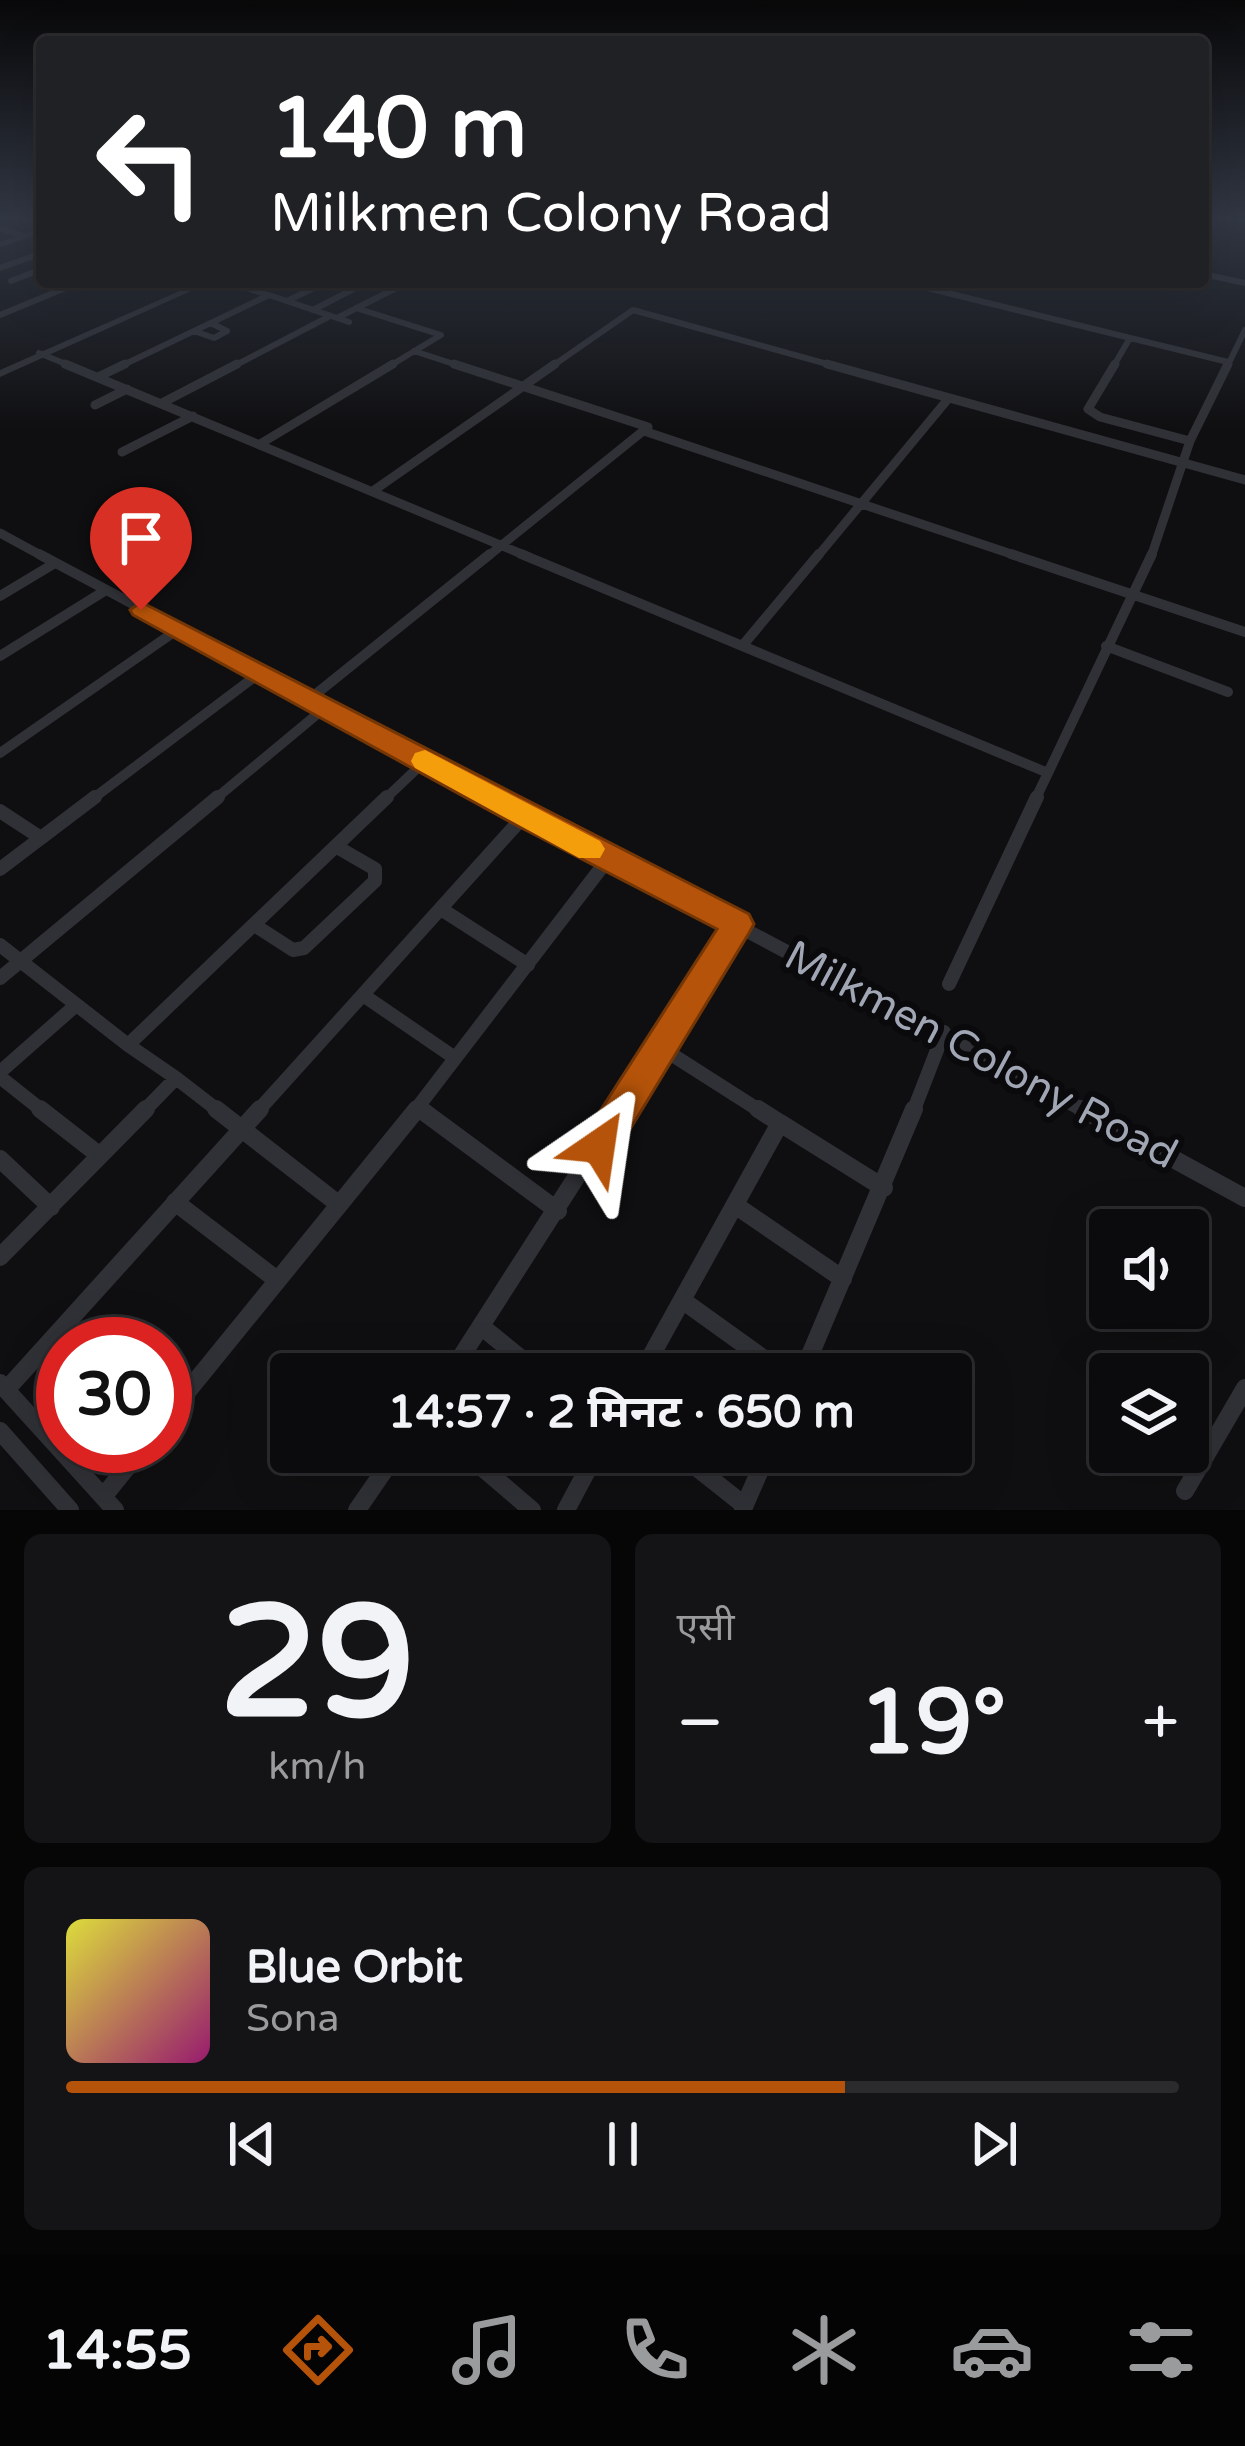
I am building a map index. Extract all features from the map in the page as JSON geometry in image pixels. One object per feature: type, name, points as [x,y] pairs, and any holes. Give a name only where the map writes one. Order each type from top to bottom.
[{"type":"street","points":[[1,313],[65,288]]},
{"type":"street","points":[[0,372],[190,288]]},
{"type":"street","points":[[247,288],[349,322]]},
{"type":"street","points":[[286,301],[313,288]]},
{"type":"street","points":[[313,310],[355,288]]},
{"type":"street","points":[[162,404],[392,288]]},
{"type":"street","points":[[927,288],[1228,362]]},
{"type":"street","points":[[98,377],[269,295]]},
{"type":"street","points":[[260,444],[441,335],[356,308]]},
{"type":"street","points":[[373,491],[633,310],[1245,480]]},
{"type":"street","points":[[194,331],[214,338],[227,331],[211,323]]},
{"type":"street","points":[[949,984],[1152,555],[1190,441],[1245,330]]},
{"type":"street","points":[[1130,338],[1088,409],[1100,417],[1190,441]]},
{"type":"street","points":[[311,698],[647,427],[414,352]]},
{"type":"street","points":[[42,354],[1048,772]]},
{"type":"street","points":[[94,405],[127,389]]},
{"type":"street","points":[[743,644],[948,399]]},
{"type":"street","points":[[122,452],[193,416]]},
{"type":"street","points":[[644,431],[1245,632]]},
{"type":"street","points":[[0,533],[424,760],[128,1045]]},
{"type":"street","points":[[0,596],[55,563]]},
{"type":"street","points":[[2,652],[106,590]]},
{"type":"street","points":[[0,753],[177,630]]},
{"type":"street","points":[[1106,646],[1228,692]]},
{"type":"street","points":[[0,869],[261,672]]},
{"type":"street","points":[[0,978],[327,706]]},
{"type":"street","name":"Milkmen Colony Road","points":[[424,760],[944,1032],[1245,1198]]},
{"type":"street","points":[[0,811],[40,838]]},
{"type":"street","points":[[127,1473],[109,1503],[3,1387],[524,816]]},
{"type":"street","points":[[256,926],[293,950],[304,948],[375,880],[375,869],[337,847]]},
{"type":"street","points":[[192,1386],[418,1106],[608,859]]},
{"type":"street","points":[[441,909],[528,964]]},
{"type":"street","points":[[464,1353],[738,924]]},
{"type":"street","points":[[0,946],[243,1126],[337,1203]]},
{"type":"street","points":[[363,995],[455,1058]]},
{"type":"street","points":[[75,1006],[0,1075],[99,1155]]},
{"type":"street","points":[[811,1353],[884,1188],[944,1032]]},
{"type":"street","points":[[660,1047],[884,1188]]},
{"type":"street","points":[[0,1257],[176,1078]]},
{"type":"street","points":[[418,1106],[558,1211]]},
{"type":"street","points":[[652,1353],[780,1123]]},
{"type":"street","points":[[0,1159],[51,1207]]},
{"type":"street","points":[[175,1202],[277,1280]]},
{"type":"street","points":[[735,1205],[843,1279]]},
{"type":"street","points":[[682,1300],[756,1353]]},
{"type":"street","points":[[482,1327],[514,1353]]},
{"type":"street","points":[[1185,1491],[1245,1388]]},
{"type":"street","points":[[0,1431],[70,1510]]},
{"type":"street","points":[[357,1510],[383,1473]]},
{"type":"street","points":[[489,1473],[532,1510]]},
{"type":"street","points":[[566,1510],[586,1473]]},
{"type":"street","points":[[702,1473],[743,1507],[758,1473]]},
{"type":"slow traffic","points":[[425,761],[590,849]]},
{"type":"route","points":[[141,610],[524,816],[738,924],[599,1146]]}]
